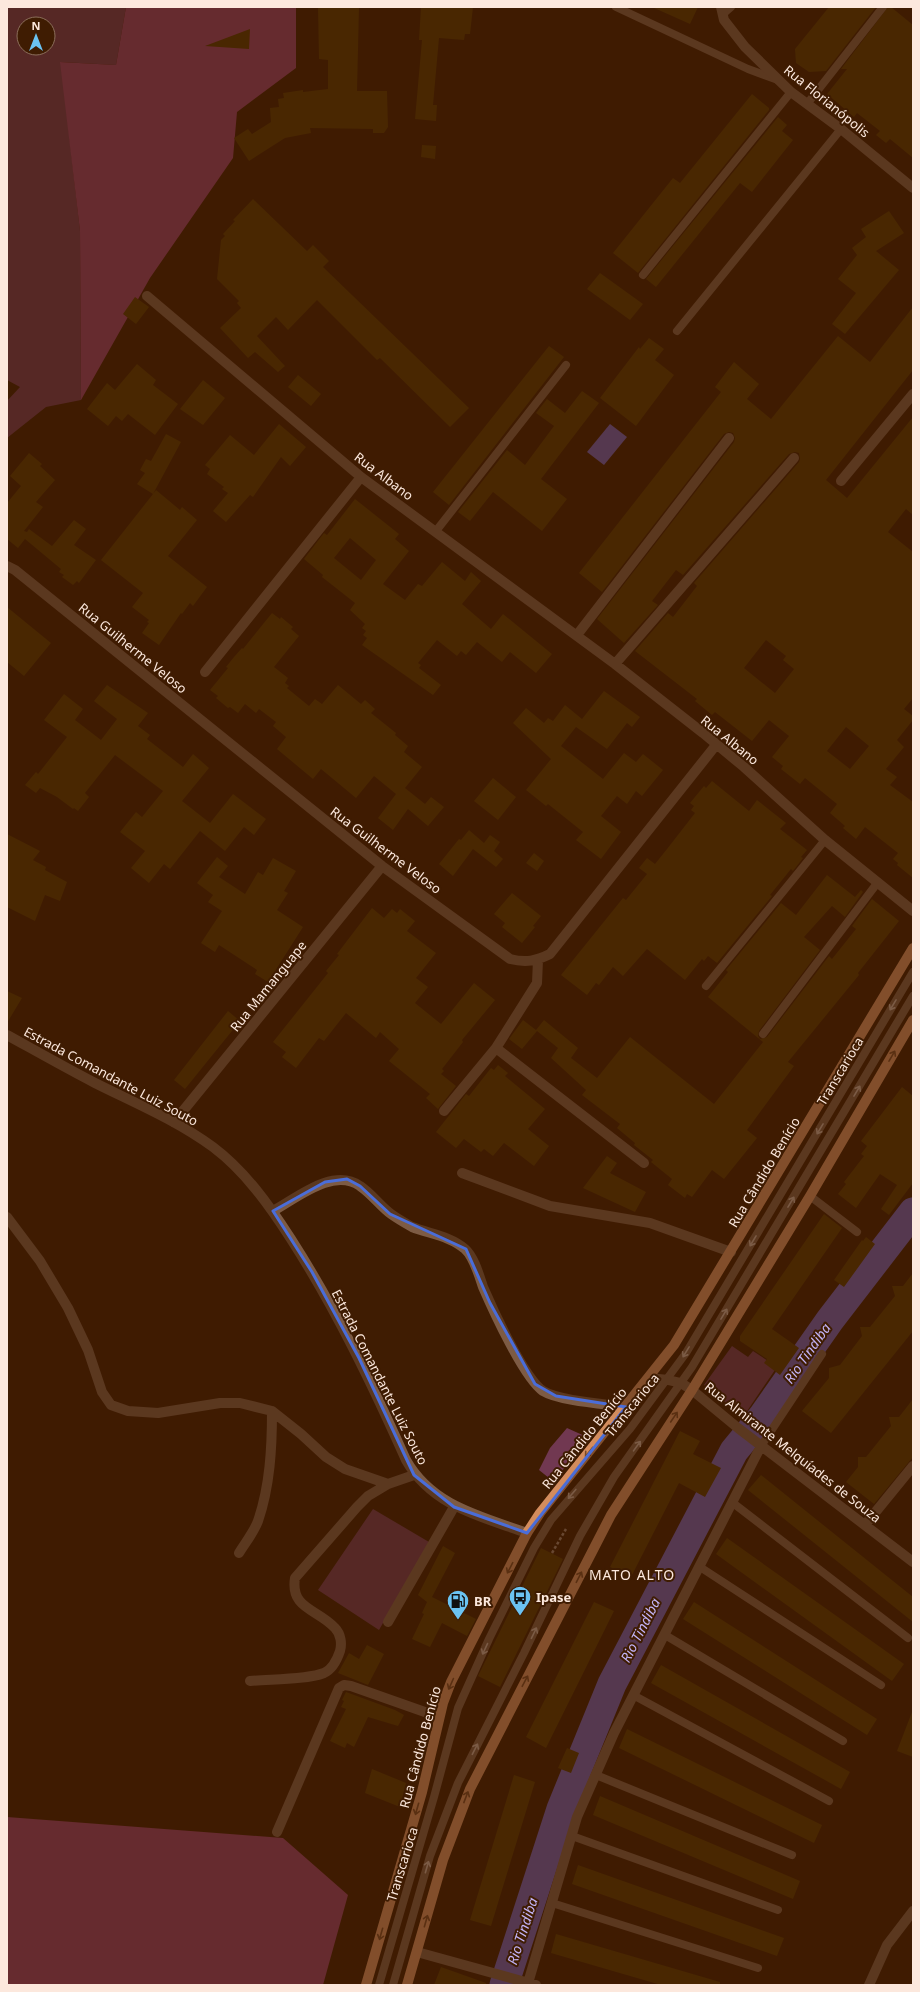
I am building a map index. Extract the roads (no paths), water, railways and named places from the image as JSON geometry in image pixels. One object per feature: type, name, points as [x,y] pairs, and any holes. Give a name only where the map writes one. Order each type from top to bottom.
[{"type":"main road","name":"Rua Cândido Benício","points":[[366,1985],[422,1792],[439,1717],[451,1682],[527,1533],[545,1508],[650,1378],[674,1345],[913,948]]},
{"type":"main road","points":[[407,1985],[442,1860],[470,1789],[610,1515],[692,1390],[810,1196],[913,1020]]},
{"type":"street","name":"Rua Florianópolis","points":[[725,9],[724,20],[745,46],[791,92],[841,129],[913,188]]},
{"type":"street","name":"Rua Albano","points":[[147,296],[361,476],[577,635],[744,767],[825,840],[913,911]]},
{"type":"street","points":[[841,481],[913,394]]},
{"type":"street","points":[[577,635],[729,438]]},
{"type":"street","points":[[615,664],[794,458]]},
{"type":"street","points":[[204,672],[361,476]]},
{"type":"street","name":"Rua Guilherme Veloso","points":[[7,566],[27,580],[382,866],[510,959],[524,962],[538,960]]},
{"type":"street","points":[[444,1111],[496,1048],[538,983],[538,960],[550,954],[716,745]]},
{"type":"street","name":"Rua Mamanguape","points":[[174,1122],[382,866]]},
{"type":"street","name":"Estrada Comandante Luiz Souto","points":[[7,1035],[95,1083],[174,1122],[213,1147],[252,1184],[273,1211],[312,1272],[352,1345],[414,1475],[428,1489],[454,1507],[527,1533]]},
{"type":"street","points":[[496,1048],[644,1163]]},
{"type":"street","points":[[462,1173],[550,1206],[650,1223],[731,1252]]},
{"type":"street","points":[[273,1211],[325,1182],[337,1179],[347,1179],[360,1186],[390,1214],[412,1226],[450,1240],[466,1249],[473,1261],[490,1303],[522,1365],[535,1384],[544,1392],[556,1396],[626,1408]]},
{"type":"street","points":[[7,1217],[40,1261],[68,1308],[88,1350],[102,1392],[111,1405],[128,1411],[158,1413],[220,1403],[240,1403],[272,1412],[301,1434],[326,1457],[345,1469],[388,1484]]},
{"type":"street","name":"Rua Almirante Melquíades de Souza","points":[[650,1378],[681,1383],[692,1390],[752,1439],[913,1562]]},
{"type":"street","points":[[239,1553],[258,1522],[268,1480],[272,1441],[272,1412]]},
{"type":"street","points":[[417,1952],[530,1984],[577,1817],[633,1695],[761,1446]]},
{"type":"street","points":[[865,1525],[913,1466]]},
{"type":"street","points":[[250,1681],[314,1675],[325,1672],[337,1661],[340,1649],[338,1632],[336,1628],[297,1600],[293,1588],[295,1578],[368,1496],[388,1484],[414,1475]]},
{"type":"street","points":[[388,1622],[454,1507]]},
{"type":"street","points":[[277,1832],[339,1688],[344,1685],[351,1686],[439,1717]]},
{"type":"street","points":[[869,1985],[888,1945],[913,1911]]},
{"type":"lane","points":[[616,7],[748,69],[780,81]]},
{"type":"lane","points":[[807,104],[883,7]]},
{"type":"lane","points":[[643,275],[791,92]]},
{"type":"lane","points":[[677,331],[841,129]]},
{"type":"lane","points":[[436,531],[566,365]]},
{"type":"lane","points":[[706,986],[825,840]]},
{"type":"lane","points":[[763,1034],[878,882]]},
{"type":"lane","name":"Transcarioca","points":[[379,1985],[434,1797],[458,1708],[489,1639],[534,1548],[551,1520],[630,1429],[686,1354],[913,972]]},
{"type":"lane","name":"Transcarioca","points":[[393,1985],[430,1856],[458,1783],[524,1654],[580,1536],[614,1477],[681,1383],[913,996]]},
{"type":"lane","points":[[810,1196],[857,1232]]},
{"type":"lane","points":[[761,1446],[822,1354]]},
{"type":"lane","points":[[733,1502],[908,1638]]},
{"type":"lane","points":[[700,1567],[881,1685]]},
{"type":"lane","points":[[664,1635],[843,1741]]},
{"type":"lane","points":[[633,1695],[828,1801]]},
{"type":"lane","points":[[596,1775],[792,1855]]},
{"type":"lane","points":[[572,1836],[778,1910]]},
{"type":"lane","points":[[552,1903],[758,1968]]},
{"type":"waterway","name":"Rio Tindiba","points":[[504,1985],[561,1809],[612,1684],[734,1451],[762,1417],[830,1320],[913,1212]]},
{"type":"place","name":"Ipase","points":[[520,1616]]},
{"type":"place","name":"BR","points":[[458,1620]]},
{"type":"district","name":"MATO ALTO","points":[[632,1574]]}]
